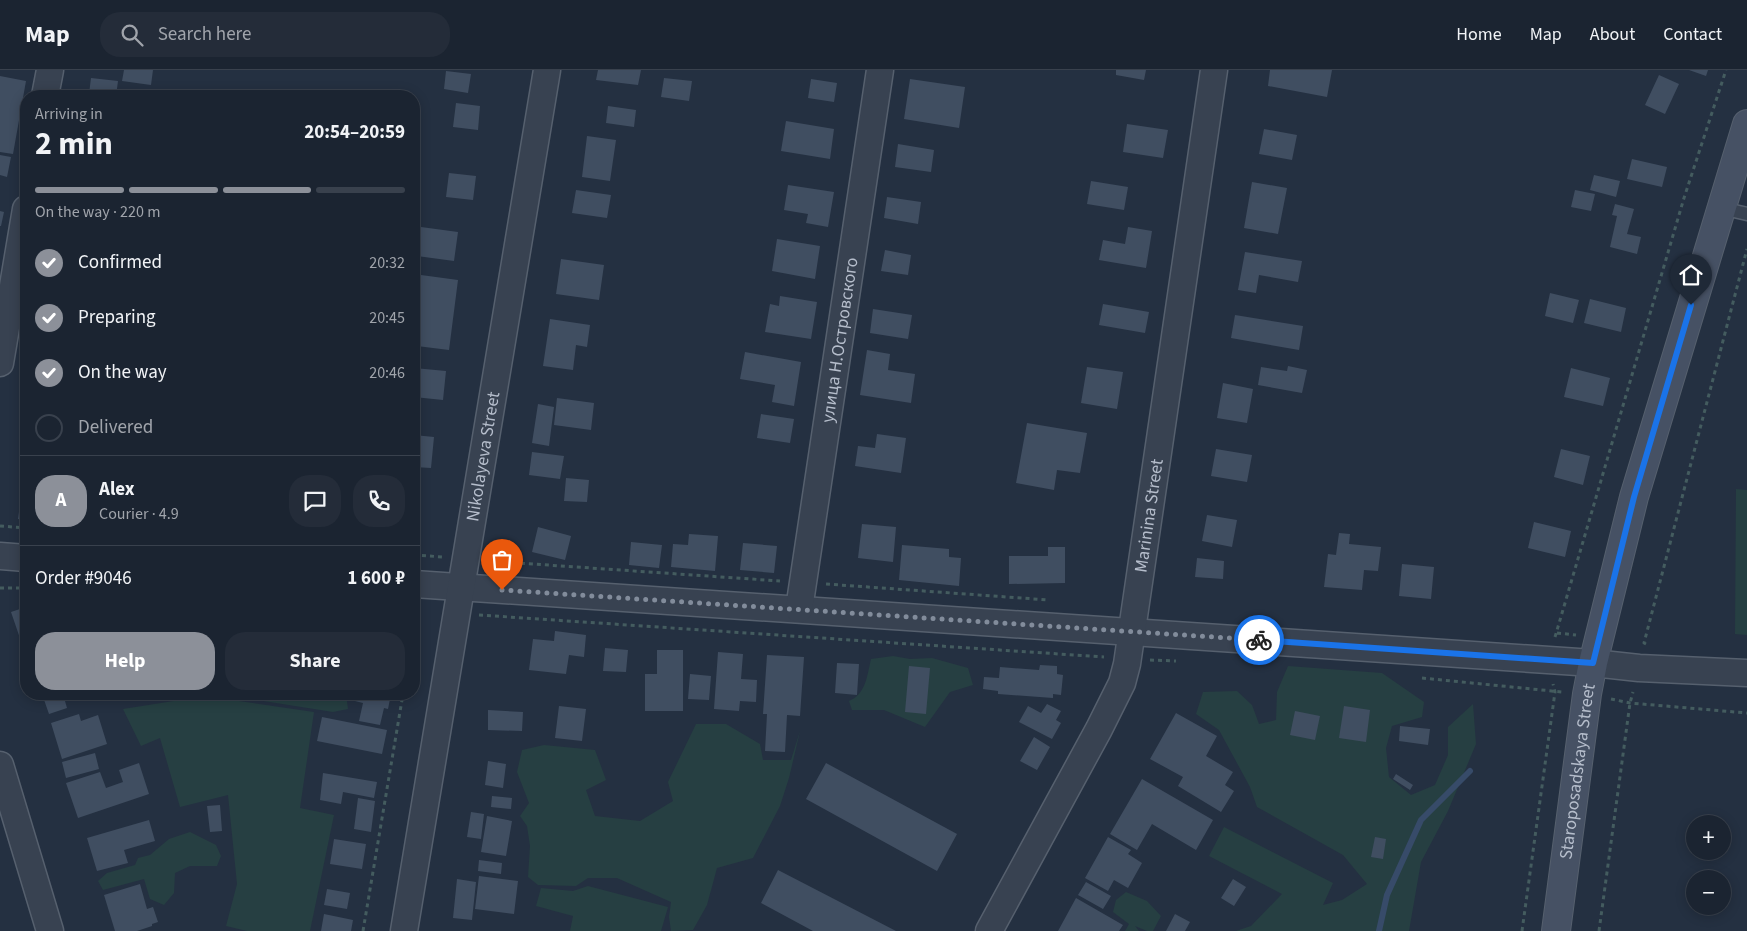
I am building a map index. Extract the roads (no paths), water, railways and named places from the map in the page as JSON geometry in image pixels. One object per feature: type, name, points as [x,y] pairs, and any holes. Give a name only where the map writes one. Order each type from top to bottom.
[{"type":"main road","name":"Staroposadskaya Street","points":[[1556,931],[1593,663],[1634,497],[1734,211],[1747,124]]},
{"type":"street","points":[[47,90],[50,70]]},
{"type":"street","name":"Nikolayeva Street","points":[[404,931],[547,70]]},
{"type":"street","name":"улица Н.Островского","points":[[798,610],[880,70]]},
{"type":"street","name":"Marinina Street","points":[[989,931],[1122,683],[1128,659],[1214,70]]},
{"type":"street","points":[[0,363],[20,245]]},
{"type":"street","points":[[0,556],[20,558]]},
{"type":"street","points":[[420,584],[1593,663],[1639,668],[1747,673]]},
{"type":"street","points":[[0,765],[50,931]]},
{"type":"waterway","points":[[1379,931],[1387,895],[1421,820],[1470,771]]}]
